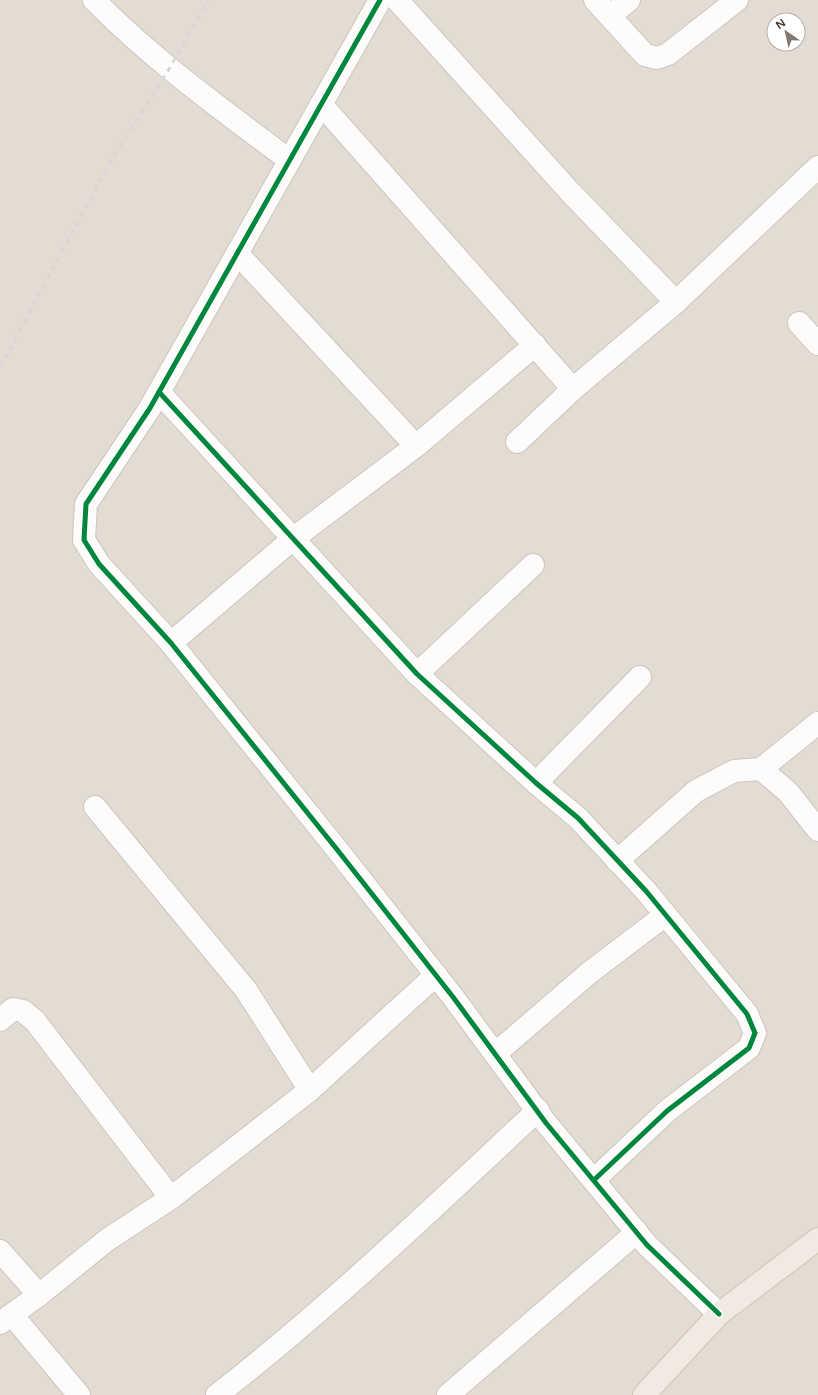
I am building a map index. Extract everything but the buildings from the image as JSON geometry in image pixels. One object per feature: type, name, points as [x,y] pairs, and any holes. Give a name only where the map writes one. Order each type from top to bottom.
[{"type":"main road","points":[[644,1395],[720,1314],[818,1239]]},
{"type":"street","points":[[94,0],[119,26],[169,69],[289,160]]},
{"type":"street","points":[[380,0],[159,392],[86,504],[84,540],[99,564],[171,643],[340,852],[436,975],[538,1110],[647,1245],[720,1314]]},
{"type":"street","points":[[397,0],[571,193],[676,302]]},
{"type":"street","points":[[595,0],[645,55],[657,58],[668,54],[737,0]]},
{"type":"street","points":[[610,16],[629,0]]},
{"type":"street","points":[[321,104],[573,389]]},
{"type":"street","points":[[517,442],[573,389],[676,302],[818,167]]},
{"type":"street","points":[[237,253],[416,446]]},
{"type":"street","points":[[799,323],[818,344]]},
{"type":"street","points":[[171,643],[294,538],[416,446],[535,345]]},
{"type":"street","points":[[159,392],[417,674],[536,783],[578,818],[646,891],[664,916],[747,1014],[755,1033],[749,1048],[667,1111],[594,1180]]},
{"type":"street","points":[[417,674],[533,565]]},
{"type":"street","points":[[536,783],[640,677]]},
{"type":"street","points":[[617,861],[696,792],[734,771],[761,769],[818,723]]},
{"type":"street","points":[[761,769],[788,792],[818,830]]},
{"type":"street","points":[[95,807],[246,990],[310,1090]]},
{"type":"street","points":[[495,1054],[589,973],[664,916]]},
{"type":"street","points":[[79,1395],[6,1319],[39,1295],[107,1240],[171,1198],[310,1090],[436,975]]},
{"type":"street","points":[[0,1020],[14,1009],[23,1011],[35,1021],[171,1198]]},
{"type":"street","points":[[218,1395],[269,1354],[373,1263],[538,1110]]},
{"type":"street","points":[[448,1395],[637,1232]]},
{"type":"street","points":[[0,1251],[39,1295]]},
{"type":"shaded area","points":[[0,0],[818,0],[818,1395],[0,1395]]},
{"type":"railway","points":[[0,367],[114,155],[169,69],[208,0]]},
{"type":"cycle path","points":[[380,0],[150,408],[86,504],[84,540],[99,564],[171,643],[339,852],[453,997],[546,1123],[647,1245],[719,1314]]},
{"type":"cycle path","points":[[159,392],[417,674],[536,783],[578,818],[646,891],[747,1014],[755,1033],[749,1048],[667,1111],[594,1180]]}]
